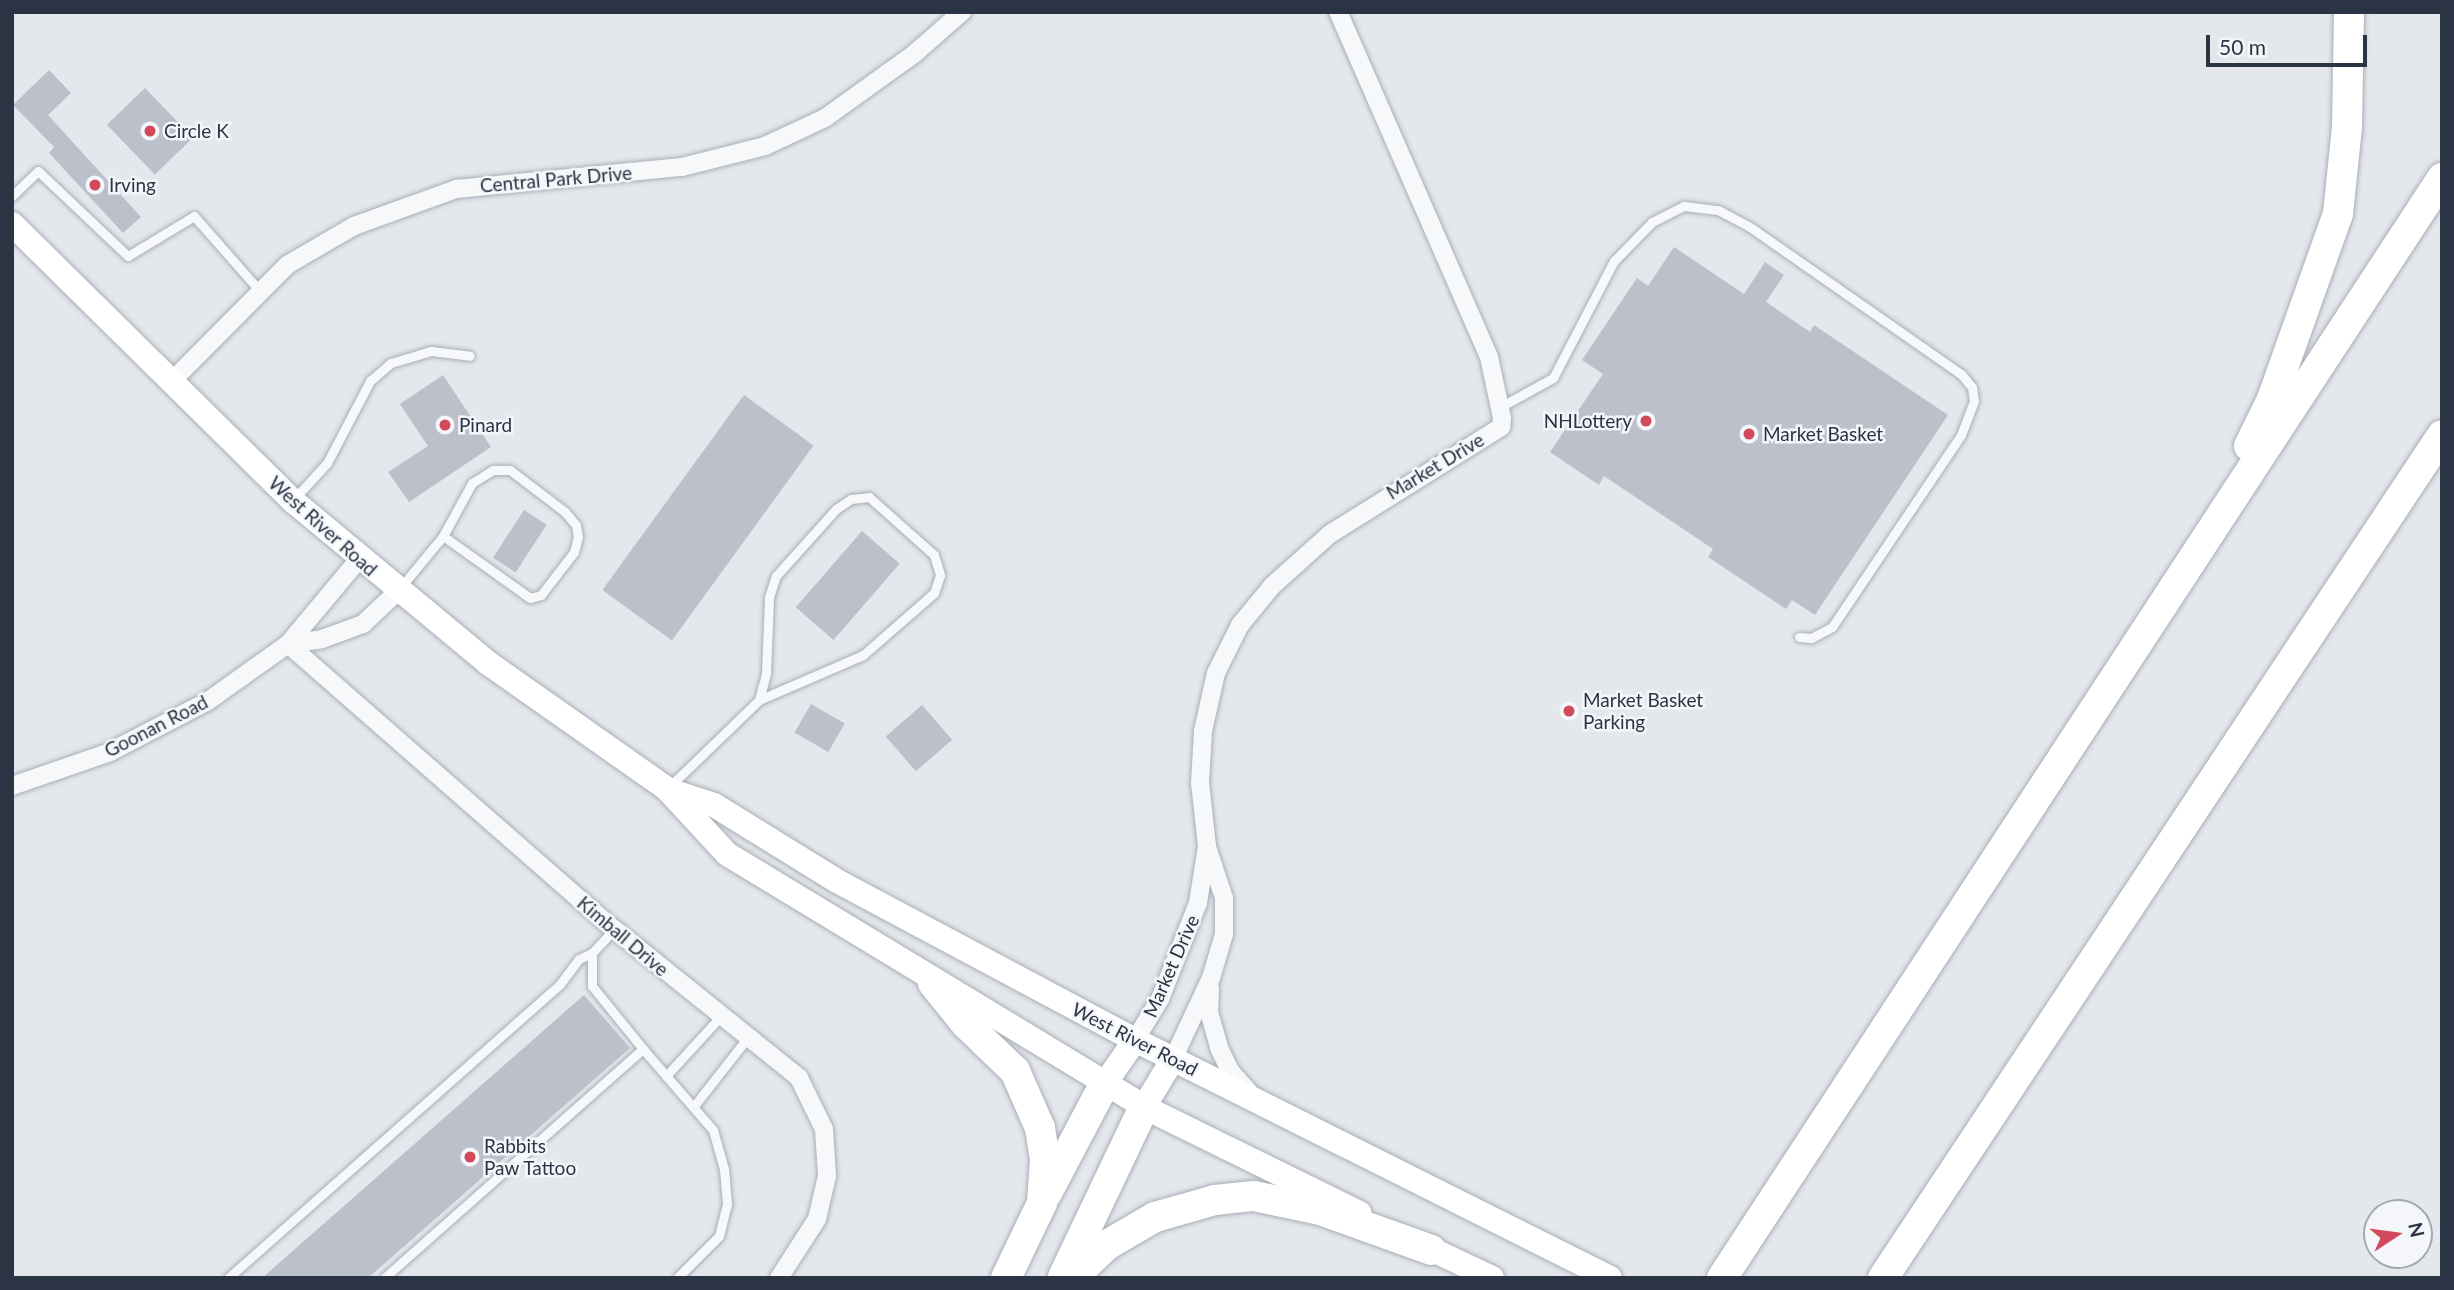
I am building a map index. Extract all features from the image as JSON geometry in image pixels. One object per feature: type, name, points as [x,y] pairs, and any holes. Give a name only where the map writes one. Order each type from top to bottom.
[{"type":"highway","points":[[2197,555],[2272,399],[2338,214],[2347,127],[2349,12]]},
{"type":"highway","points":[[1722,1277],[2442,178]]},
{"type":"highway","points":[[1884,1278],[2442,435]]},
{"type":"highway","points":[[933,983],[965,1024],[1009,1064],[1029,1097],[1045,1160],[1042,1203]]},
{"type":"highway","points":[[1006,1278],[1104,1085]]},
{"type":"highway","points":[[1063,1278],[1144,1107]]},
{"type":"highway","points":[[1072,1278],[1107,1245],[1155,1217],[1216,1200],[1254,1196],[1320,1210],[1431,1250]]},
{"type":"main road","name":"West River Road","points":[[12,224],[170,383],[293,501],[397,592],[488,663],[667,789],[727,854],[933,983],[1104,1085],[1492,1278]]},
{"type":"main road","name":"West River Road","points":[[667,789],[714,805],[837,881],[1135,1040],[1610,1278]]},
{"type":"main road","points":[[1104,1085],[1135,1040]]},
{"type":"main road","points":[[1144,1107],[1173,1059]]},
{"type":"street","name":"Central Park Drive","points":[[170,383],[259,290],[317,246],[423,198],[488,184],[682,167],[724,158],[794,135],[915,54],[962,12]]},
{"type":"street","points":[[1338,12],[1489,357],[1502,406]]},
{"type":"street","name":"Market Drive","points":[[1266,1105],[1245,1089],[1222,1057],[1209,1012],[1211,978],[1226,915],[1206,846],[1200,783],[1203,731],[1216,673],[1240,625],[1272,586],[1330,534],[1501,427],[1502,406]]},
{"type":"street","name":"Goonan Road","points":[[12,786],[158,729],[208,701],[288,644],[359,559]]},
{"type":"street","name":"Goonan Road","points":[[288,644],[322,639],[363,624],[397,592]]},
{"type":"street","name":"Kimball Drive","points":[[288,644],[614,929],[786,1065],[810,1094],[827,1150],[824,1198],[817,1219],[779,1278]]},
{"type":"street","name":"Market Drive","points":[[1135,1040],[1182,951],[1198,903],[1206,846]]},
{"type":"street","name":"Market Drive","points":[[1173,1059],[1211,978]]},
{"type":"lane","points":[[12,196],[38,171],[128,256],[194,216],[259,290]]},
{"type":"lane","points":[[1502,406],[1553,378],[1614,261],[1652,222],[1684,206],[1718,210],[1750,227],[1961,374],[1972,387],[1974,401],[1961,435],[1832,627],[1823,635],[1799,637]]},
{"type":"lane","points":[[293,501],[327,463],[370,381],[391,363],[431,351],[470,356]]},
{"type":"lane","points":[[397,592],[443,536],[472,483],[493,470],[510,470],[565,512],[576,525],[578,537],[574,552],[541,595],[530,598],[443,536]]},
{"type":"lane","points":[[667,789],[759,700],[863,654],[934,593],[940,575],[934,555],[869,498],[851,499],[836,509],[776,576],[768,597],[766,673],[759,700]]},
{"type":"lane","points":[[228,1278],[560,984],[579,959],[592,953],[614,929]]},
{"type":"lane","points":[[592,953],[592,986],[694,1107],[721,1145],[725,1220],[719,1236],[677,1278]]},
{"type":"lane","points":[[666,1076],[721,1016]]},
{"type":"lane","points":[[694,1107],[748,1037]]},
{"type":"lane","points":[[384,1278],[643,1049]]},
{"type":"building","points":[[49,70],[71,93],[48,115],[141,217],[123,233],[49,153],[54,147],[13,105]]},
{"type":"building","name":"Circle K","points":[[145,88],[193,138],[155,174],[107,125]]},
{"type":"building","name":"Market Basket","points":[[1674,247],[1744,294],[1765,262],[1784,275],[1766,302],[1810,332],[1814,325],[1948,415],[1815,615],[1792,600],[1786,609],[1708,557],[1713,549],[1604,476],[1599,485],[1550,452],[1603,374],[1582,360],[1637,278],[1648,286]]},
{"type":"building","name":"Pinard","points":[[443,375],[491,447],[409,502],[388,472],[428,446],[400,404]]},
{"type":"building","points":[[744,395],[814,446],[672,641],[602,590]]},
{"type":"building","points":[[524,510],[547,525],[516,573],[493,558]]},
{"type":"building","points":[[862,531],[900,564],[833,640],[796,607]]},
{"type":"building","points":[[811,704],[845,724],[828,752],[794,733]]},
{"type":"building","points":[[922,705],[952,740],[916,771],[886,736]]},
{"type":"building","points":[[584,995],[630,1048],[368,1278],[262,1278]]},
{"type":"place","name":"Circle K","points":[[150,131]]},
{"type":"place","name":"Irving","points":[[95,185]]},
{"type":"place","name":"NHLottery","points":[[1646,421]]},
{"type":"place","name":"Pinard","points":[[445,425]]},
{"type":"place","name":"Market Basket","points":[[1749,434]]},
{"type":"place","name":"Market Basket Parking","points":[[1569,711]]},
{"type":"place","name":"Rabbits Paw Tattoo","points":[[470,1157]]}]
